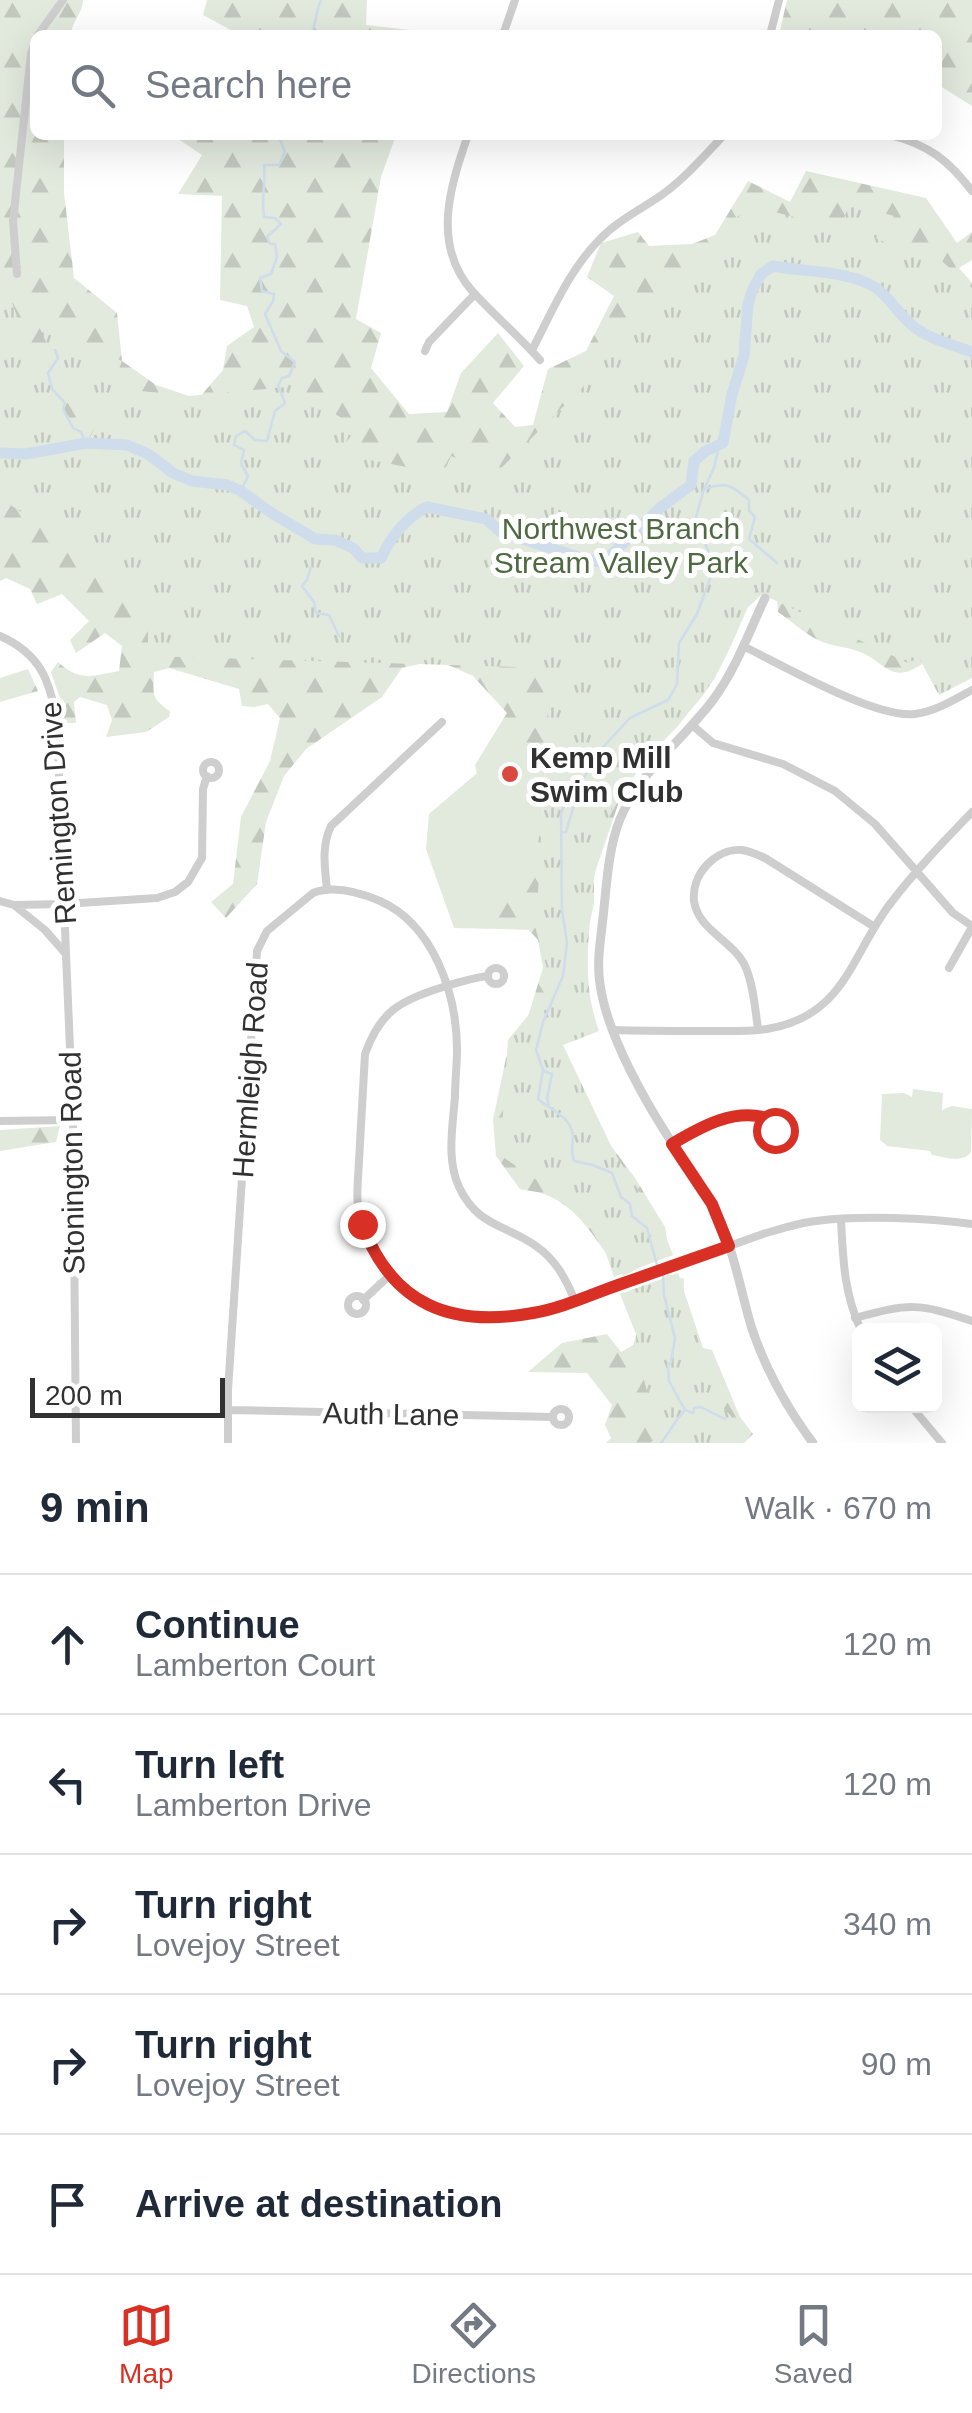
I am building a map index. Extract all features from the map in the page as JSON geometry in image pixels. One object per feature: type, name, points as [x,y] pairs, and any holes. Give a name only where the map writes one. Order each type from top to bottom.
[{"type":"street","points":[[42,30],[63,0]]},
{"type":"street","points":[[504,30],[515,0]]},
{"type":"street","points":[[771,30],[779,0]]},
{"type":"street","points":[[17,274],[13,221],[30,63]]},
{"type":"street","points":[[466,140],[446,209],[447,233],[458,270],[475,294],[540,360]]},
{"type":"street","points":[[532,350],[569,278],[600,238],[688,174],[719,140]]},
{"type":"street","points":[[904,140],[934,151],[972,191]]},
{"type":"street","points":[[425,351],[428,342],[475,294]]},
{"type":"street","points":[[764,598],[715,697],[645,776],[622,814],[607,874],[598,966],[604,1005],[613,1030],[638,1086],[712,1204],[729,1246],[762,1358],[809,1442]]},
{"type":"street","name":"Remington Drive","points":[[0,636],[36,661],[52,693],[57,722],[66,954]]},
{"type":"street","points":[[743,646],[871,707],[894,714],[930,711],[972,690]]},
{"type":"street","points":[[442,722],[331,826],[324,855],[327,890],[367,896],[402,914],[429,945],[454,1019],[457,1049],[452,1150],[456,1180],[464,1196],[488,1222],[534,1244],[552,1259],[575,1301]]},
{"type":"street","points":[[692,725],[713,743],[783,764],[835,791],[875,824],[952,913],[972,927],[950,968]]},
{"type":"street","points":[[0,901],[14,905],[64,904],[157,898],[176,892],[188,882],[202,858],[203,789],[207,776]]},
{"type":"street","points":[[613,1030],[758,1030],[808,1014],[846,980],[874,926],[917,871],[971,815]]},
{"type":"street","points":[[758,1030],[753,988],[745,966],[729,943],[706,925],[696,908],[695,887],[710,861],[729,852],[747,851],[765,858],[874,926]]},
{"type":"street","name":"Hermleigh Road","points":[[228,1443],[257,951],[273,926],[307,897],[327,890]]},
{"type":"street","points":[[14,905],[45,930],[66,954]]},
{"type":"street","name":"Stonington Road","points":[[66,954],[74,1120],[76,1443]]},
{"type":"street","points":[[488,976],[420,994],[393,1008],[371,1037],[366,1054],[357,1197],[360,1222],[390,1276],[414,1298],[440,1310],[475,1317],[535,1313],[799,1224],[841,1220],[972,1224]]},
{"type":"street","points":[[672,1144],[722,1118],[752,1116],[773,1120]]},
{"type":"street","points":[[0,1121],[74,1120]]},
{"type":"street","points":[[841,1220],[844,1280],[858,1323]]},
{"type":"street","points":[[363,1300],[390,1276]]},
{"type":"street","points":[[855,1318],[913,1306],[972,1321]]},
{"type":"street","name":"Auth Lane","points":[[229,1410],[553,1416]]},
{"type":"street","points":[[917,1413],[942,1443]]},
{"type":"green space","points":[[0,0],[83,0],[72,30],[30,30],[30,140],[64,140],[64,193],[74,278],[117,313],[122,361],[156,385],[198,399],[223,370],[227,346],[254,327],[247,306],[220,300],[222,196],[178,194],[202,155],[180,140],[394,140],[381,177],[356,319],[381,333],[371,368],[409,414],[447,412],[461,373],[498,333],[524,366],[493,403],[515,427],[533,425],[548,369],[586,351],[614,296],[587,277],[601,243],[638,232],[649,246],[692,244],[715,235],[748,181],[790,202],[806,171],[926,198],[957,243],[972,232],[972,260],[959,268],[972,283],[972,341],[642,516],[96,434],[84,440],[60,442],[0,418]]},
{"type":"green space","points":[[207,0],[367,0],[366,25],[410,30],[231,30],[203,15]]},
{"type":"green space","points":[[787,0],[972,0],[972,106],[942,87],[942,30],[780,30]]},
{"type":"green space","name":"Northwest Branch Stream Valley Park","points":[[754,202],[763,209],[841,229],[849,203],[894,216],[876,238],[924,261],[934,254],[972,288],[972,678],[939,695],[919,658],[908,663],[755,591],[726,657],[704,694],[640,762],[622,789],[598,856],[588,941],[591,1001],[599,1031],[563,1045],[614,1152],[662,1227],[673,1255],[614,1277],[600,1236],[553,1191],[500,1155],[508,1040],[552,986],[536,930],[550,668],[148,656],[148,597],[0,498],[0,306],[11,300],[27,344],[86,446],[95,427],[37,322],[122,361],[112,388],[189,396],[289,384],[357,428],[344,445],[365,459],[443,474],[451,456],[496,473],[582,388],[644,302]]},
{"type":"green space","points":[[0,461],[908,563],[922,664],[898,673],[865,654],[818,640],[778,612],[777,597],[761,595],[741,614],[715,678],[678,726],[645,760],[621,796],[594,875],[584,1005],[557,1042],[603,1135],[665,1227],[669,1253],[623,1276],[589,1229],[569,1209],[544,1194],[520,1189],[496,1156],[493,1120],[506,1058],[526,1023],[543,968],[538,940],[526,927],[497,919],[500,902],[516,895],[535,863],[548,782],[543,755],[508,751],[478,778],[475,765],[507,713],[473,676],[437,660],[402,668],[382,697],[306,749],[284,776],[266,822],[257,884],[226,918],[211,902],[233,884],[241,817],[270,761],[280,718],[268,704],[242,706],[239,689],[169,668],[154,672],[153,686],[156,699],[170,711],[169,717],[146,732],[106,737],[112,720],[107,705],[80,697],[74,702],[76,723],[61,723],[60,698],[51,672],[58,662],[80,675],[119,671],[122,646],[105,633],[76,653],[70,640],[89,621],[62,594],[37,604],[30,589],[6,578],[0,581]]},
{"type":"green space","name":"Kemp Mill Swim Club","points":[[550,668],[536,930],[454,928],[426,849],[429,814],[523,734]]},
{"type":"green space","points":[[28,669],[38,691],[0,702],[0,678]]},
{"type":"green space","points":[[913,1089],[943,1093],[942,1110],[952,1106],[972,1109],[971,1152],[967,1156],[948,1158],[932,1155],[930,1151],[887,1146],[880,1140],[882,1094],[904,1093],[912,1097]]},
{"type":"green space","points":[[60,1126],[56,1142],[0,1151],[0,1130]]},
{"type":"green space","points":[[678,1273],[723,1408],[742,1427],[716,1443],[650,1443],[659,1436],[637,1354],[636,1334],[620,1294]]},
{"type":"green space","points":[[668,1274],[684,1279],[683,1311],[689,1345],[712,1350],[740,1417],[753,1434],[744,1443],[606,1443],[611,1438],[605,1425],[612,1405],[587,1373],[528,1372],[562,1343],[607,1334],[621,1352],[633,1345],[641,1297]]},
{"type":"waterway","points":[[312,30],[321,0]]},
{"type":"waterway","points":[[241,491],[248,476],[241,464],[244,450],[234,445],[236,436],[245,431],[255,440],[267,441],[275,411],[285,403],[278,386],[282,378],[289,376],[295,362],[281,351],[265,314],[274,294],[262,291],[260,278],[271,274],[277,257],[275,244],[270,244],[267,237],[281,224],[275,218],[264,217],[264,165],[279,165],[285,152],[280,140]]},
{"type":"waterway","points":[[0,453],[26,454],[86,443],[127,445],[192,481],[227,485],[241,491],[315,539],[335,540],[353,548],[362,558],[381,558],[400,528],[427,507],[486,519],[501,532],[601,562],[691,485],[694,461],[723,443],[744,356],[748,304],[761,274],[773,266],[832,273],[867,283],[919,331],[972,352]]},
{"type":"waterway","points":[[55,350],[58,358],[48,373],[52,389],[65,403],[63,409],[86,443]]},
{"type":"waterway","points":[[657,1265],[647,1228],[632,1216],[630,1204],[621,1197],[612,1173],[574,1161],[568,1123],[538,1099],[543,1070],[536,1050],[543,1022],[563,976],[567,942],[562,911],[561,813],[604,746],[630,718],[668,700],[677,684],[679,643],[697,614],[714,568],[696,517],[719,446]]},
{"type":"waterway","points":[[705,489],[729,486],[749,500],[749,511],[755,517],[749,539],[777,563]]},
{"type":"waterway","points":[[311,567],[302,586],[314,602],[316,613],[329,615],[339,636]]},
{"type":"waterway","points":[[561,833],[566,832],[578,787]]},
{"type":"waterway","points":[[544,1071],[552,1074],[549,1107]]},
{"type":"waterway","points":[[661,1443],[685,1410],[669,1381],[668,1365],[675,1338],[663,1275]]},
{"type":"waterway","points":[[685,1410],[693,1413],[694,1408],[701,1407],[725,1419]]},
{"type":"place","name":"Kemp Mill Swim Club","points":[[510,774]]},
{"type":"route","points":[[362,1224],[380,1264],[414,1298],[440,1310],[475,1317],[535,1313],[729,1246],[712,1204],[672,1144],[722,1118],[763,1116],[773,1120],[775,1130]]}]
